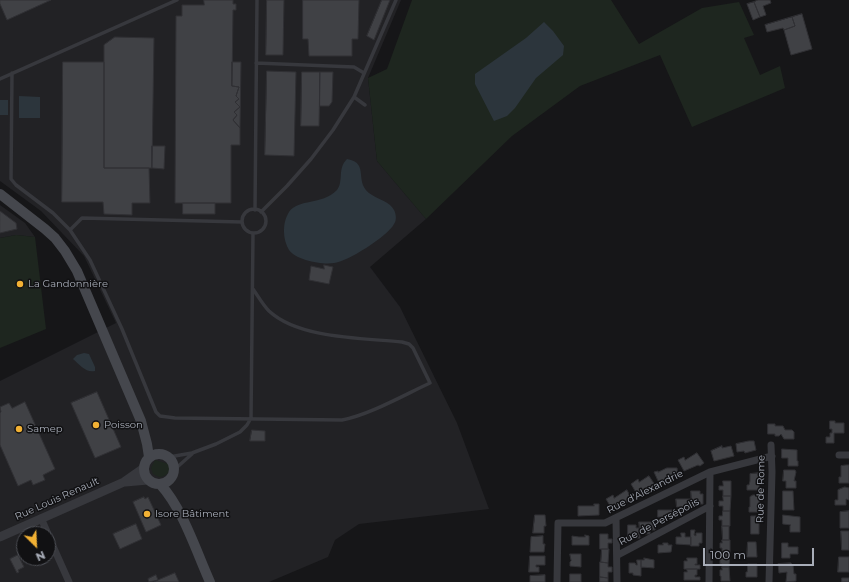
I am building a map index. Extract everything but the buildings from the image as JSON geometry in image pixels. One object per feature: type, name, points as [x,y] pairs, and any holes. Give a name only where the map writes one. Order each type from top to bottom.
[{"type":"main road","points":[[0,194],[55,238],[77,271],[141,421],[149,457]]},
{"type":"main road","points":[[141,421],[166,455],[172,460],[177,507]]},
{"type":"main road","points":[[166,455],[157,453],[149,457],[146,460],[144,472],[148,480],[160,484],[169,481],[173,473]]},
{"type":"main road","points":[[160,484],[168,492],[177,507],[210,582]]},
{"type":"street","name":"Rue de Rome","points":[[769,582],[771,445]]},
{"type":"street","points":[[838,455],[849,455]]},
{"type":"street","name":"Rue d'Alexandrie","points":[[558,582],[558,523],[606,523],[710,472],[772,456]]},
{"type":"street","name":"Rue Louis Renault","points":[[0,537],[124,482],[144,468]]},
{"type":"street","points":[[709,582],[710,472]]},
{"type":"street","name":"Rue Louis Renault","points":[[124,482],[148,480]]},
{"type":"street","name":"Rue de Persépolis","points":[[618,555],[710,506]]},
{"type":"street","points":[[41,518],[44,526]]},
{"type":"street","points":[[616,518],[618,582]]},
{"type":"street","points":[[56,552],[69,582]]},
{"type":"lane","points":[[0,79],[178,0]]},
{"type":"lane","points":[[255,210],[257,0]]},
{"type":"lane","points":[[261,212],[311,159],[354,96],[396,0]]},
{"type":"lane","points":[[256,63],[354,67],[364,73]]},
{"type":"lane","points":[[12,73],[11,179],[16,185],[53,213],[70,230],[90,260],[122,330],[156,412],[160,416],[176,418],[342,420],[352,418],[430,383],[413,348],[409,344],[402,342],[318,334],[299,328],[281,320],[269,311],[253,289]]},
{"type":"lane","points":[[354,96],[365,105]]},
{"type":"lane","points":[[255,210],[261,212],[265,218],[265,224],[261,231],[250,233],[244,228],[242,222],[244,214],[247,211],[255,210]]},
{"type":"lane","points":[[70,230],[82,218],[242,222]]},
{"type":"lane","points":[[166,455],[192,453],[240,432],[251,418],[254,233]]},
{"type":"lane","points":[[173,473],[192,453]]},
{"type":"shaded area","points":[[0,0],[401,0],[368,78],[377,161],[426,219],[370,267],[400,307],[457,423],[489,509],[359,524],[335,540],[328,557],[269,582],[0,582],[0,381],[116,323],[84,256],[41,211],[0,181]]},
{"type":"shaded area","points":[[412,0],[611,0],[639,44],[702,8],[739,2],[754,35],[744,38],[760,75],[780,66],[785,88],[692,127],[660,55],[580,86],[512,136],[426,219],[377,161],[368,78],[387,69]]},
{"type":"shaded area","points":[[544,22],[564,46],[563,55],[536,78],[515,108],[507,116],[494,121],[475,84],[475,74],[526,38]]},
{"type":"shaded area","points":[[19,96],[40,97],[40,118],[19,118]]},
{"type":"shaded area","points":[[0,100],[8,100],[8,115],[0,115]]},
{"type":"shaded area","points":[[347,159],[354,161],[358,165],[363,185],[366,190],[392,207],[396,215],[395,222],[384,235],[367,248],[340,262],[323,263],[297,257],[289,250],[284,234],[284,226],[289,212],[298,205],[324,198],[337,190],[340,183],[342,167]]},
{"type":"shaded area","points":[[0,205],[25,223],[35,237],[16,235],[0,238]]},
{"type":"shaded area","name":"La Gandonnière","points":[[16,235],[35,237],[46,329],[0,348],[0,238]]},
{"type":"shaded area","points":[[84,353],[89,354],[95,367],[95,371],[86,370],[73,359],[77,355]]},
{"type":"shaded area","points":[[155,460],[169,464],[169,472],[166,475],[159,477],[153,474],[151,468]]},
{"type":"place","name":"La Gandonnière","points":[[20,284]]},
{"type":"place","name":"Poisson","points":[[96,425]]},
{"type":"place","name":"Samep","points":[[19,429]]},
{"type":"place","name":"Isore Bâtiment","points":[[147,514]]}]
